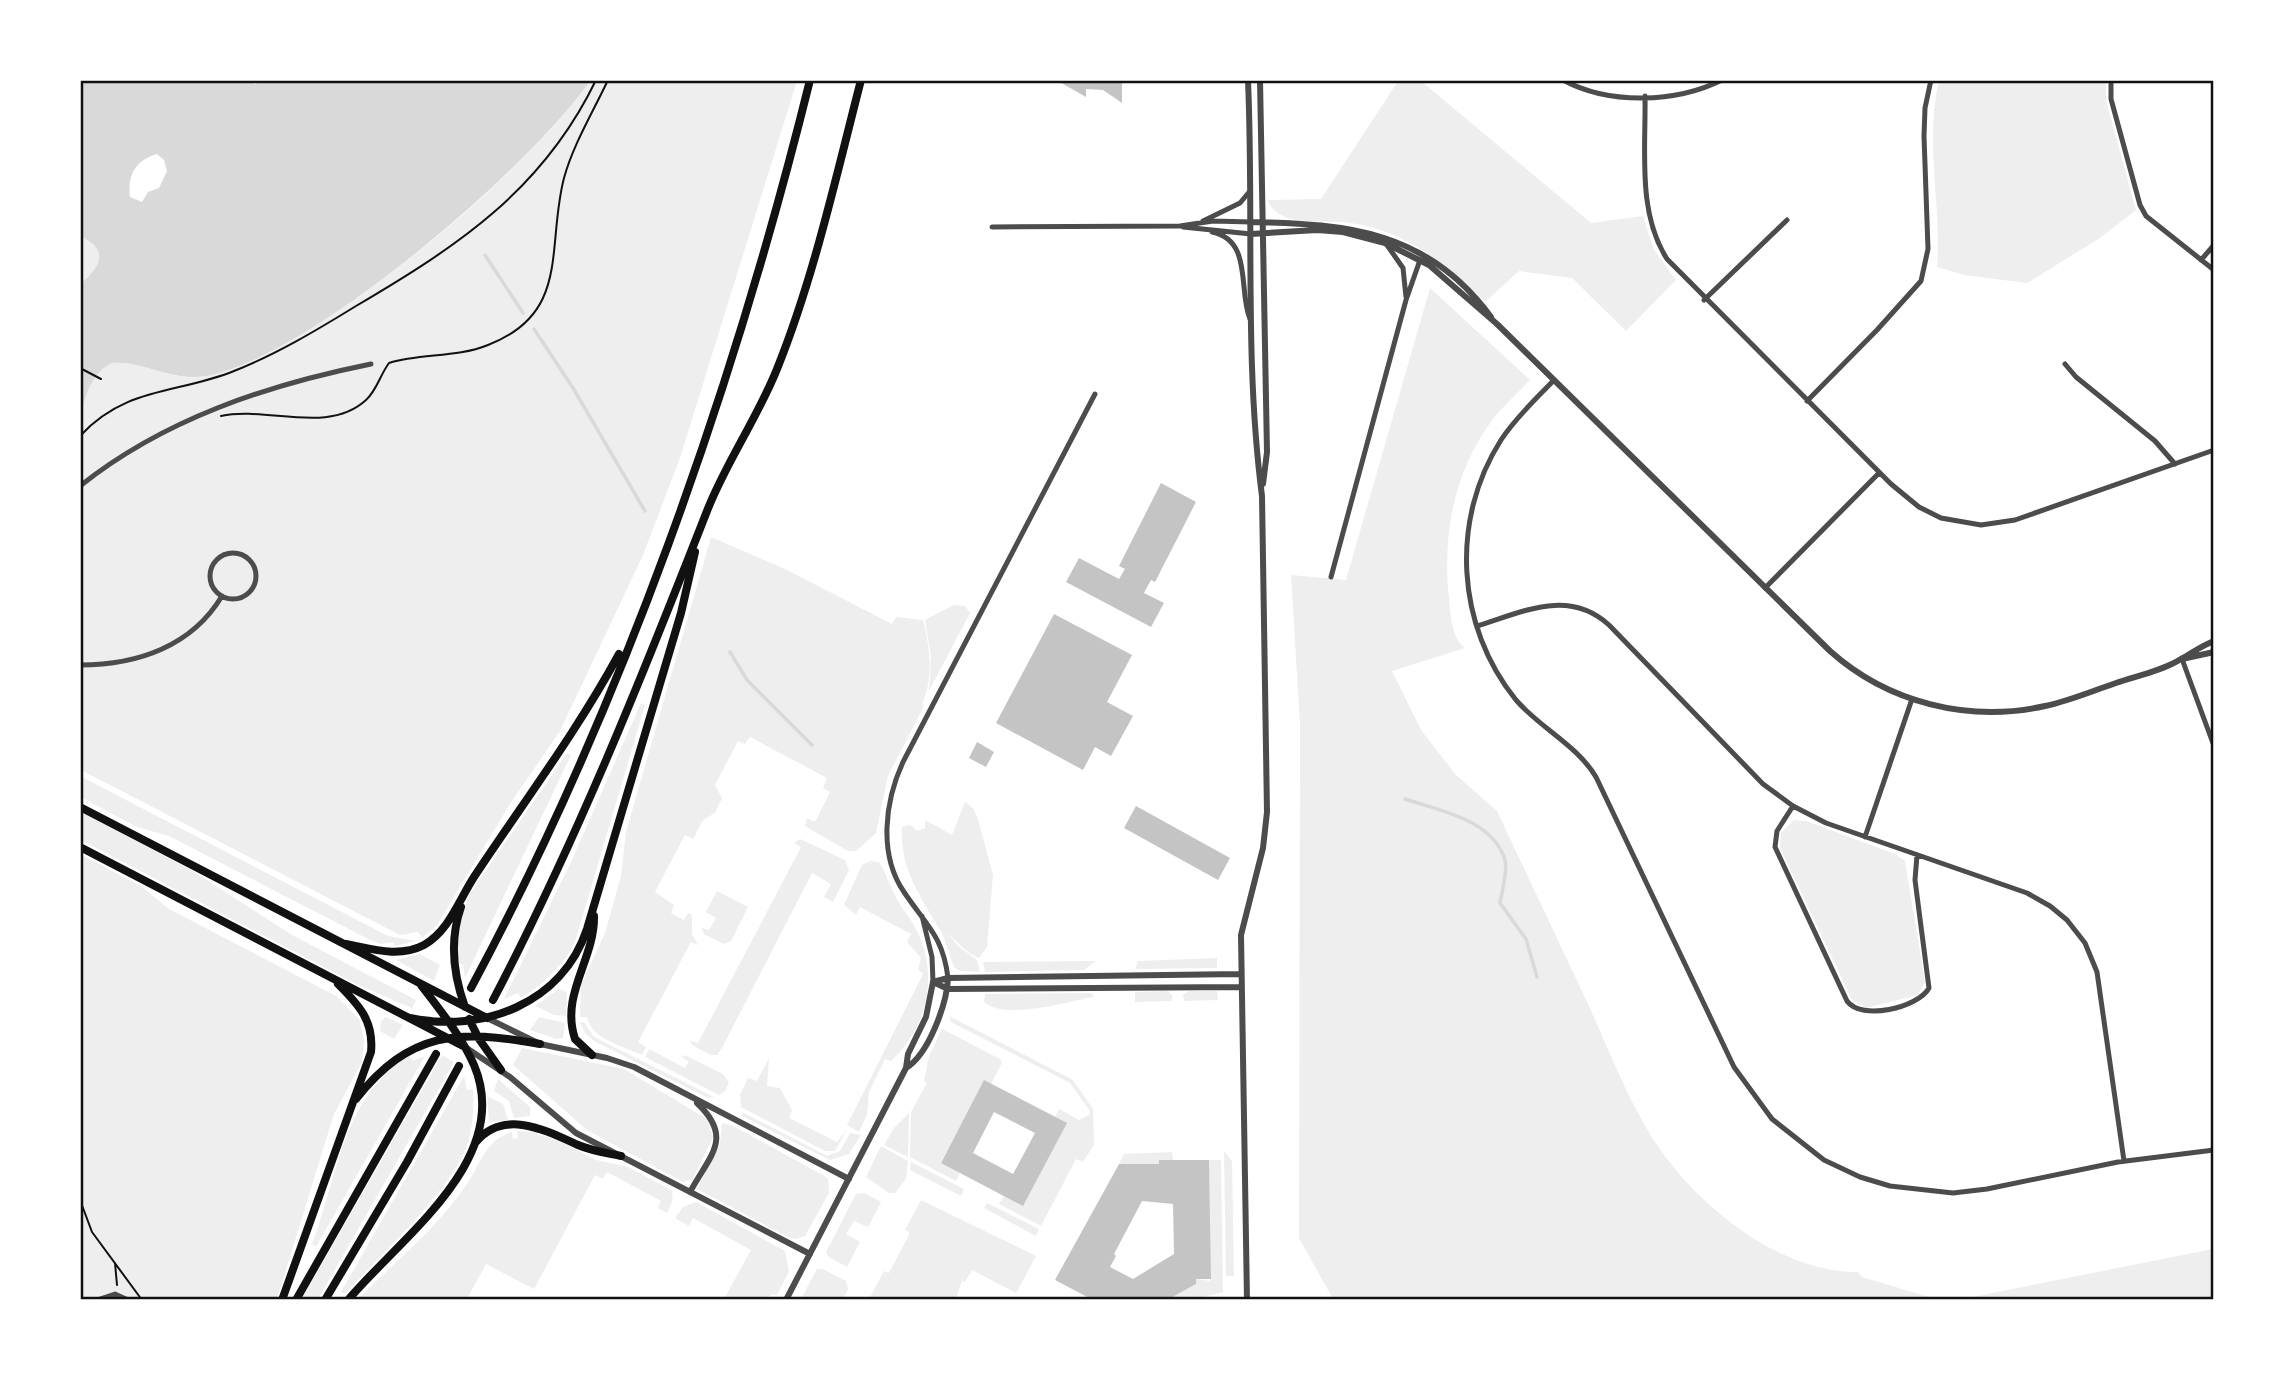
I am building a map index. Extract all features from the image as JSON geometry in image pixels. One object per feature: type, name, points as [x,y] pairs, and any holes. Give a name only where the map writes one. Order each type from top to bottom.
[{"type":"main road","points":[[471,988],[554,816],[638,617],[715,403],[757,271],[810,80]]},
{"type":"main road","points":[[493,1000],[577,828],[637,690],[713,494],[761,406],[789,339],[861,80]]},
{"type":"main road","points":[[80,847],[410,1018],[442,1023],[470,1021],[502,1014],[523,1005],[566,970],[580,946],[681,613],[701,526]]},
{"type":"main road","points":[[346,944],[393,952],[422,946],[440,932],[468,886],[579,725],[638,617]]},
{"type":"main road","points":[[80,807],[487,1018]]},
{"type":"main road","points":[[468,886],[453,938],[454,968],[464,1007],[477,1037],[501,1070]]},
{"type":"main road","points":[[592,1055],[575,1039],[572,1019],[576,978],[593,940],[593,906]]},
{"type":"main road","points":[[282,1300],[311,1225],[350,1107],[370,1059],[370,1030],[359,1005],[331,977]]},
{"type":"main road","points":[[348,1300],[455,1183],[475,1145],[481,1107],[474,1066],[442,1023],[419,983]]},
{"type":"main road","points":[[442,1023],[458,1041]]},
{"type":"main road","points":[[350,1107],[382,1068],[408,1050],[430,1042],[490,1036],[540,1044]]},
{"type":"main road","points":[[296,1300],[436,1054]]},
{"type":"main road","points":[[325,1300],[407,1162],[459,1066]]},
{"type":"main road","points":[[475,1145],[490,1131],[525,1124],[544,1128],[586,1148],[621,1156]]},
{"type":"street","points":[[1247,1300],[1242,922],[1263,848],[1267,812],[1262,496],[1256,451],[1248,80]]},
{"type":"street","points":[[1260,80],[1265,233],[1267,452],[1262,496]]},
{"type":"street","points":[[1563,80],[1597,93],[1645,96],[1680,94],[1722,80]]},
{"type":"street","points":[[1807,401],[1887,320],[1921,281],[1928,249],[1924,136],[1931,80]]},
{"type":"street","points":[[2111,80],[2111,99],[2140,205],[2146,216],[2214,270]]},
{"type":"street","points":[[1645,96],[1646,196],[1650,223],[1669,263],[1879,473],[1926,511],[1950,520],[1981,525],[2015,520],[2214,450]]},
{"type":"street","points":[[1197,223],[1243,201],[1252,179]]},
{"type":"street","points":[[1704,300],[1787,220]]},
{"type":"street","points":[[992,227],[1180,226],[1197,223],[1264,222],[1350,228],[1391,238],[1422,256],[1497,324],[1839,659],[1872,681],[1912,699],[1969,711],[2026,709],[2056,703],[2182,659],[2214,652]]},
{"type":"street","points":[[1180,226],[1212,232],[1251,234],[1329,230],[1385,243],[1422,256]]},
{"type":"street","points":[[1212,232],[1227,238],[1236,250],[1242,268],[1246,309],[1252,325]]},
{"type":"street","points":[[1385,243],[1403,268],[1406,300]]},
{"type":"street","points":[[2201,260],[2214,245]]},
{"type":"street","points":[[1331,577],[1406,300],[1422,256]]},
{"type":"street","points":[[80,486],[135,449],[230,402],[280,385],[371,364]]},
{"type":"street","points":[[2065,364],[2076,377],[2160,445],[2175,464]]},
{"type":"street","points":[[1554,380],[1501,440],[1485,471],[1473,503],[1466,569],[1469,601],[1487,655],[1510,693],[1537,722],[1581,757],[1594,773],[1731,1061],[1762,1107],[1796,1141],[1828,1163],[1860,1177],[1923,1192],[1976,1191],[2124,1161],[2214,1150]]},
{"type":"street","points":[[906,1068],[916,1059],[938,1020],[948,989],[948,978],[940,942],[899,884],[890,853],[887,820],[893,786],[1094,394]]},
{"type":"street","points":[[1765,588],[1879,473]]},
{"type":"street","points":[[228,553],[242,555],[254,568],[253,586],[240,597],[222,596],[211,582],[213,564],[228,553]]},
{"type":"street","points":[[80,665],[124,661],[165,648],[199,627],[222,596]]},
{"type":"street","points":[[1477,626],[1556,603],[1591,612],[1609,625],[1763,784],[1793,806],[1865,837],[2039,898],[2063,917],[2082,940],[2094,963],[2100,987],[2124,1161]]},
{"type":"street","points":[[2182,659],[2194,649],[2214,641]]},
{"type":"street","points":[[2182,659],[2214,746]]},
{"type":"street","points":[[1865,837],[1912,699]]},
{"type":"street","points":[[1793,806],[1776,833],[1775,848],[1847,1001],[1857,1011],[1872,1012],[1915,1002],[1929,988],[1915,880],[1917,855]]},
{"type":"street","points":[[786,1300],[906,1068],[908,1055],[926,1017],[933,982],[932,957],[922,916]]},
{"type":"street","points":[[933,982],[948,978],[1101,974],[1241,974]]},
{"type":"street","points":[[1101,974],[1102,987]]},
{"type":"street","points":[[1177,975],[1177,986]]},
{"type":"street","points":[[933,982],[948,989],[1241,987]]},
{"type":"street","points":[[487,1018],[540,1044],[634,1067],[849,1179]]},
{"type":"street","points":[[458,1041],[501,1070],[562,1124],[810,1254]]},
{"type":"street","points":[[690,1192],[718,1136],[712,1117],[691,1098]]},
{"type":"street","points":[[97,1300],[115,1294],[128,1300]]},
{"type":"path","points":[[80,436],[101,416],[127,401],[158,390],[232,372],[274,354],[446,251],[493,216],[533,177],[564,138],[596,80]]},
{"type":"path","points":[[215,418],[247,413],[318,417],[343,414],[367,399],[388,363],[489,345],[533,317],[550,282],[565,174],[608,80]]},
{"type":"path","points":[[80,368],[101,379]]},
{"type":"path","points":[[80,1200],[92,1232],[142,1300]]},
{"type":"path","points":[[114,1262],[115,1294]]},
{"type":"shaded area","points":[[248,80],[255,84],[263,80],[590,81],[560,118],[470,208],[358,297],[302,334],[250,361],[206,376],[181,376],[134,365],[112,363],[95,378],[81,411],[81,283],[97,265],[99,253],[96,247],[81,237],[81,81]],"holes":[[[157,154],[164,160],[167,171],[159,188],[148,192],[142,202],[130,197],[130,182],[138,164]]]},
{"type":"shaded area","points":[[590,81],[797,81],[680,458],[643,555],[560,731],[510,804],[437,925],[422,938],[418,932],[400,935],[81,770],[80,411],[95,378],[112,363],[135,365],[182,376],[206,376],[251,360],[304,333],[416,254],[470,208],[519,163],[560,119]]},
{"type":"shaded area","points":[[1398,81],[1421,81],[1591,223],[1643,216],[1654,250],[1676,280],[1626,331],[1572,278],[1519,271],[1485,302],[1456,275],[1425,252],[1391,234],[1351,223],[1292,219],[1273,209],[1268,200],[1321,199]]},
{"type":"shaded area","points":[[1939,81],[2106,81],[2106,100],[2136,210],[2100,238],[2027,283],[1964,275],[1937,267],[1933,127]]},
{"type":"shaded area","points":[[81,237],[96,247],[99,259],[93,271],[81,283]]},
{"type":"shaded area","points":[[1430,288],[1530,380],[1497,414],[1480,439],[1460,482],[1454,504],[1447,551],[1449,604],[1454,632],[1465,648],[1392,671],[1421,730],[1456,775],[1497,811],[1629,1095],[1647,1129],[1685,1181],[1736,1227],[1796,1260],[1827,1269],[1858,1272],[1862,1277],[1936,1299],[1333,1299],[1299,1238],[1300,725],[1291,575],[1346,580]]},
{"type":"shaded area","points":[[711,537],[785,569],[892,624],[896,617],[923,620],[929,652],[928,684],[922,704],[924,706],[888,776],[876,833],[856,851],[848,851],[805,826],[807,818],[815,822],[830,792],[823,788],[827,778],[750,737],[745,744],[738,741],[715,785],[722,798],[715,813],[703,820],[693,839],[685,835],[655,892],[674,905],[671,913],[684,920],[688,913],[692,915],[692,934],[698,945],[691,942],[638,1042],[646,1047],[642,1055],[601,1036],[590,1025],[587,1017],[580,1017],[581,985],[605,933],[621,876],[626,832]]},
{"type":"shaded area","points":[[954,605],[965,606],[970,613],[929,691],[931,657],[925,620]]},
{"type":"shaded area","points":[[641,703],[645,705],[575,942],[559,967],[537,987],[521,998],[518,993],[504,999],[571,862]]},
{"type":"shaded area","points":[[567,753],[571,755],[465,978],[463,964],[457,964],[458,930],[469,895]]},
{"type":"shaded area","points":[[80,776],[388,936],[416,941],[395,946],[393,942],[381,944],[370,940],[169,836],[137,827],[81,797]]},
{"type":"shaded area","points":[[965,802],[973,808],[978,819],[993,875],[987,947],[979,958],[951,935],[923,900],[909,873],[902,840],[902,827],[910,825],[917,831],[925,828],[925,820],[952,835]]},
{"type":"shaded area","points":[[81,812],[191,870],[292,935],[416,1000],[412,1008],[356,984],[81,840]]},
{"type":"shaded area","points":[[1794,820],[1806,821],[1895,854],[1905,861],[1925,982],[1918,995],[1866,1008],[1852,1000],[1780,848],[1781,833]]},
{"type":"shaded area","points":[[800,839],[845,860],[849,870],[833,902],[824,897],[831,884],[812,873],[722,1048],[717,1055],[711,1055],[692,1045],[690,1041],[698,1043],[801,847],[794,843]]},
{"type":"shaded area","points":[[80,854],[141,886],[169,909],[336,996],[359,1019],[364,1041],[362,1062],[334,1114],[277,1299],[81,1299]]},
{"type":"shaded area","points":[[870,861],[879,862],[895,896],[918,933],[925,954],[928,988],[920,1020],[912,1035],[891,1061],[885,1059],[869,1092],[867,1115],[859,1132],[847,1125],[923,974],[918,970],[921,958],[907,942],[911,934],[860,907],[856,915],[844,905],[862,865]]},
{"type":"shaded area","points":[[717,891],[748,907],[731,941],[724,944],[705,935],[701,928],[709,930],[716,918],[706,912]]},
{"type":"shaded area","points":[[917,892],[958,946],[977,960],[980,972],[960,971],[954,967],[943,935]]},
{"type":"shaded area","points":[[419,954],[440,965],[434,981],[396,960]]},
{"type":"shaded area","points":[[1217,958],[1217,968],[1135,969],[1138,961]]},
{"type":"shaded area","points":[[1096,961],[1084,970],[985,972],[983,962]]},
{"type":"shaded area","points":[[559,989],[567,992],[566,1016],[554,1015],[535,1006]]},
{"type":"shaded area","points":[[1168,991],[1172,995],[1172,1001],[1135,1002],[1135,992]]},
{"type":"shaded area","points":[[1189,991],[1217,991],[1218,1000],[1184,1001],[1183,995]]},
{"type":"shaded area","points":[[1091,993],[1094,997],[1021,1010],[1007,1010],[984,1002],[985,994]]},
{"type":"shaded area","points":[[949,1016],[1073,1080],[1093,1109],[1094,1145],[1083,1162],[1076,1159],[1041,1226],[999,1204],[1004,1196],[1023,1205],[1066,1124],[1055,1117],[1059,1109],[1079,1120],[1089,1115],[1090,1111],[1070,1083],[951,1022]]},
{"type":"shaded area","points":[[386,1017],[403,1025],[394,1039],[380,1031],[381,1021]]},
{"type":"shaded area","points":[[539,1017],[565,1023],[563,1038],[556,1039],[530,1030]]},
{"type":"shaded area","points":[[580,1022],[584,1022],[594,1037],[714,1097],[708,1098],[594,1041],[585,1033]]},
{"type":"shaded area","points":[[942,1029],[1000,1059],[1002,1063],[991,1084],[984,1081],[941,1162],[960,1173],[956,1181],[910,1157],[911,1112],[927,1083],[924,1081],[929,1056]]},
{"type":"shaded area","points":[[522,1048],[624,1069],[707,1119],[713,1137],[693,1179],[683,1182],[587,1130],[513,1065]]},
{"type":"shaded area","points":[[649,1049],[685,1068],[689,1062],[682,1057],[685,1055],[723,1074],[729,1082],[725,1091],[719,1095],[645,1057]]},
{"type":"shaded area","points":[[442,1055],[454,1062],[318,1299],[302,1299]]},
{"type":"shaded area","points":[[409,1056],[413,1061],[425,1056],[316,1247],[312,1244],[336,1166],[356,1116],[369,1093],[387,1073]]},
{"type":"shaded area","points":[[769,1058],[767,1086],[780,1088],[792,1110],[789,1118],[837,1142],[847,1129],[835,1151],[825,1151],[741,1107],[740,1095],[748,1078],[757,1081]]},
{"type":"shaded area","points":[[464,1076],[467,1090],[473,1089],[472,1126],[458,1165],[412,1224],[345,1294],[341,1292]]},
{"type":"shaded area","points":[[498,1079],[530,1107],[530,1116],[514,1118],[509,1101],[494,1091]]},
{"type":"shaded area","points":[[487,1096],[503,1104],[508,1120],[489,1122]]},
{"type":"shaded area","points":[[742,1112],[827,1156],[840,1151],[850,1133],[861,1135],[849,1154],[830,1160],[742,1116]]},
{"type":"shaded area","points":[[909,1113],[908,1157],[884,1145],[894,1128]]},
{"type":"shaded area","points":[[722,1123],[733,1126],[828,1178],[829,1193],[805,1236],[795,1239],[788,1237],[697,1189],[720,1144]]},
{"type":"shaded area","points":[[517,1131],[537,1132],[538,1135],[556,1139],[596,1160],[628,1167],[671,1190],[673,1199],[667,1213],[658,1208],[661,1201],[607,1172],[603,1179],[595,1175],[534,1289],[486,1264],[467,1299],[357,1300],[443,1215],[467,1184],[490,1146],[512,1132],[513,1139],[518,1138]]},
{"type":"shaded area","points":[[881,1146],[908,1161],[906,1179],[895,1193],[889,1193],[866,1177]]},
{"type":"shaded area","points":[[1224,1151],[1232,1161],[1234,1276],[1226,1276]]},
{"type":"shaded area","points":[[1172,1152],[1173,1160],[1159,1160],[1159,1164],[1119,1164],[1124,1154]]},
{"type":"shaded area","points":[[1209,1160],[1221,1160],[1223,1292],[1196,1299],[1167,1300],[1196,1284],[1196,1279],[1210,1281]]},
{"type":"shaded area","points":[[911,1162],[964,1189],[961,1196],[910,1170]]},
{"type":"shaded area","points":[[864,1193],[881,1202],[868,1227],[854,1221],[846,1234],[860,1242],[847,1267],[829,1257],[826,1252],[856,1194]]},
{"type":"shaded area","points":[[921,1200],[1036,1256],[1016,1293],[972,1270],[965,1282],[962,1281],[956,1299],[869,1299],[884,1271],[889,1273],[910,1233],[905,1230]]},
{"type":"shaded area","points":[[696,1202],[785,1251],[789,1271],[777,1295],[773,1294],[765,1299],[724,1299],[751,1250],[693,1218],[689,1226],[675,1218],[683,1207]]},
{"type":"shaded area","points":[[987,1203],[1039,1229],[1036,1236],[984,1208]]},
{"type":"shaded area","points":[[2213,1249],[2213,1299],[1962,1299]]},
{"type":"shaded area","points":[[817,1269],[823,1269],[846,1281],[848,1289],[843,1299],[801,1299]]},
{"type":"building","points":[[1056,80],[1122,80],[1122,103],[1103,90],[1086,89],[1086,97]]},
{"type":"building","points":[[1161,483],[1196,502],[1155,582],[1151,580],[1144,593],[1164,603],[1151,627],[1066,582],[1079,558],[1119,579],[1125,569],[1119,566]]},
{"type":"building","points":[[1054,614],[1132,655],[1107,702],[1133,716],[1111,756],[1095,747],[1083,770],[996,723]]},
{"type":"building","points":[[977,742],[994,752],[986,767],[969,758]]},
{"type":"building","points":[[1136,806],[1230,858],[1218,880],[1124,828]]},
{"type":"building","points":[[984,1080],[1067,1123],[1023,1206],[941,1163]],"holes":[[[994,1112],[1035,1133],[1013,1174],[973,1153]]]},
{"type":"building","points":[[1159,1160],[1209,1160],[1211,1279],[1196,1279],[1196,1284],[1167,1300],[1093,1300],[1055,1280],[1119,1164],[1159,1164]],"holes":[[[1142,1201],[1173,1204],[1174,1254],[1133,1279],[1110,1267]]]},
{"type":"waterway","points":[[485,255],[523,313]]},
{"type":"waterway","points":[[534,329],[573,388],[645,511]]},
{"type":"waterway","points":[[730,652],[747,680],[812,745]]},
{"type":"waterway","points":[[1405,799],[1449,813],[1477,826],[1498,846],[1506,865],[1500,903],[1526,939],[1537,977]]}]
